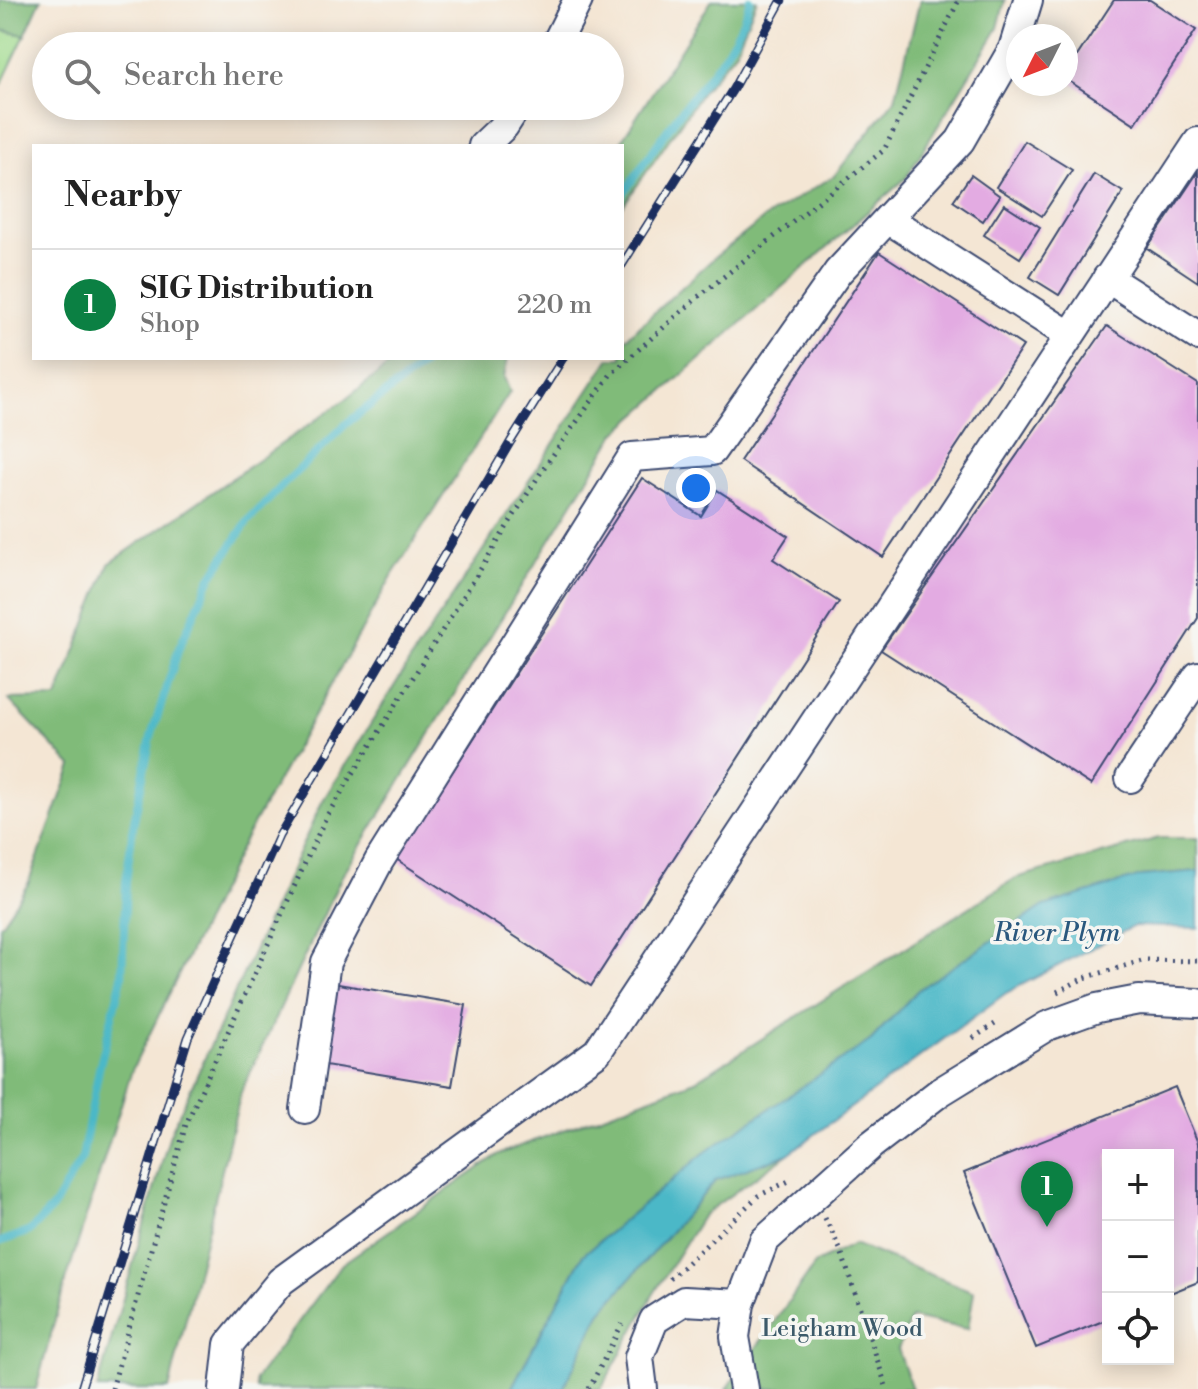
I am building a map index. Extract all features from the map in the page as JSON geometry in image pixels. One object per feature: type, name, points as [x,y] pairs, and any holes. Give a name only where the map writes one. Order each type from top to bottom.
[{"type":"street","points":[[562,32],[578,0]]},
{"type":"street","points":[[305,1109],[326,962],[379,861],[632,457],[712,451],[838,272],[960,141],[1013,49],[1028,0]]},
{"type":"street","points":[[485,144],[508,120]]},
{"type":"street","points":[[224,1389],[229,1344],[281,1281],[597,1052],[1198,142]]},
{"type":"street","points":[[888,219],[1069,335]]},
{"type":"street","points":[[1107,278],[1198,336]]},
{"type":"street","points":[[1130,778],[1198,676]]},
{"type":"street","points":[[744,1389],[735,1337],[740,1304],[764,1241],[871,1145],[940,1092],[1047,1026],[1097,1008],[1139,1000],[1198,1003]]},
{"type":"street","points":[[643,1389],[639,1357],[654,1320],[684,1301],[740,1304]]},
{"type":"path","points":[[815,1195],[841,1251],[887,1389]]},
{"type":"green space","points":[[0,0],[41,0],[25,35],[0,30]]},
{"type":"green space","points":[[712,0],[757,0],[735,52],[703,91],[624,204],[624,144],[619,144]]},
{"type":"green space","points":[[920,0],[1005,0],[998,28],[906,178],[616,433],[342,876],[241,1092],[169,1389],[97,1389],[170,1134],[322,802],[413,656],[609,360],[624,360],[624,340],[714,258],[766,217],[834,176],[895,99]]},
{"type":"green space","points":[[0,30],[25,35],[0,87]]},
{"type":"green space","points":[[395,360],[508,360],[504,377],[510,392],[393,574],[245,839],[132,1070],[64,1287],[36,1389],[0,1389],[0,926],[28,884],[72,766],[8,699],[57,698],[109,564],[346,399]]},
{"type":"green space","points":[[1159,838],[1198,838],[1198,871],[1141,876],[918,990],[871,1040],[583,1255],[511,1389],[256,1389],[255,1380],[342,1264],[499,1154],[695,1081],[1016,878]]},
{"type":"green space","points":[[788,1154],[703,1215],[653,1295],[601,1389],[563,1389],[600,1313],[716,1180]]},
{"type":"green space","name":"Leigham Wood","points":[[854,1244],[974,1292],[968,1329],[911,1318],[898,1349],[912,1389],[727,1389],[816,1263]]},
{"type":"water","name":"River Plym","points":[[1198,871],[1198,928],[1134,926],[1006,993],[788,1154],[716,1180],[600,1313],[563,1389],[511,1389],[583,1255],[704,1153],[871,1040],[918,990],[1044,906],[1141,876]]},
{"type":"building","points":[[1114,0],[1150,0],[1196,30],[1135,124],[1078,87],[1078,55]]},
{"type":"building","points":[[1025,141],[1072,170],[1042,216],[996,187]]},
{"type":"building","points":[[1198,172],[1198,282],[1147,248]]},
{"type":"building","points":[[1094,174],[1123,192],[1059,295],[1030,277]]},
{"type":"building","points":[[971,175],[1000,196],[983,221],[953,201]]},
{"type":"building","points":[[1004,204],[1040,227],[1020,258],[984,235]]},
{"type":"building","points":[[879,252],[1023,346],[883,557],[740,461]]},
{"type":"building","points":[[1107,326],[1198,384],[1198,618],[1091,785],[881,650]]},
{"type":"building","points":[[642,478],[701,516],[717,490],[788,536],[773,559],[839,602],[591,986],[396,859]]},
{"type":"building","points":[[326,982],[466,1005],[452,1086],[313,1063]]},
{"type":"building","points":[[1175,1087],[1198,1143],[1198,1282],[1174,1292],[1174,1149],[1102,1149],[1102,1321],[1036,1348],[964,1173]]},
{"type":"waterway","points":[[624,192],[730,47],[750,0]]},
{"type":"waterway","points":[[0,1242],[30,1231],[54,1206],[82,1158],[99,1069],[122,977],[126,882],[133,826],[151,737],[179,648],[210,579],[247,522],[283,485],[347,423],[429,360]]},
{"type":"railway","points":[[624,262],[733,89],[782,0]]},
{"type":"railway","points":[[81,1389],[188,1038],[279,836],[562,360]]},
{"type":"place","name":"SIG Distribution","points":[[1047,1227]]}]
